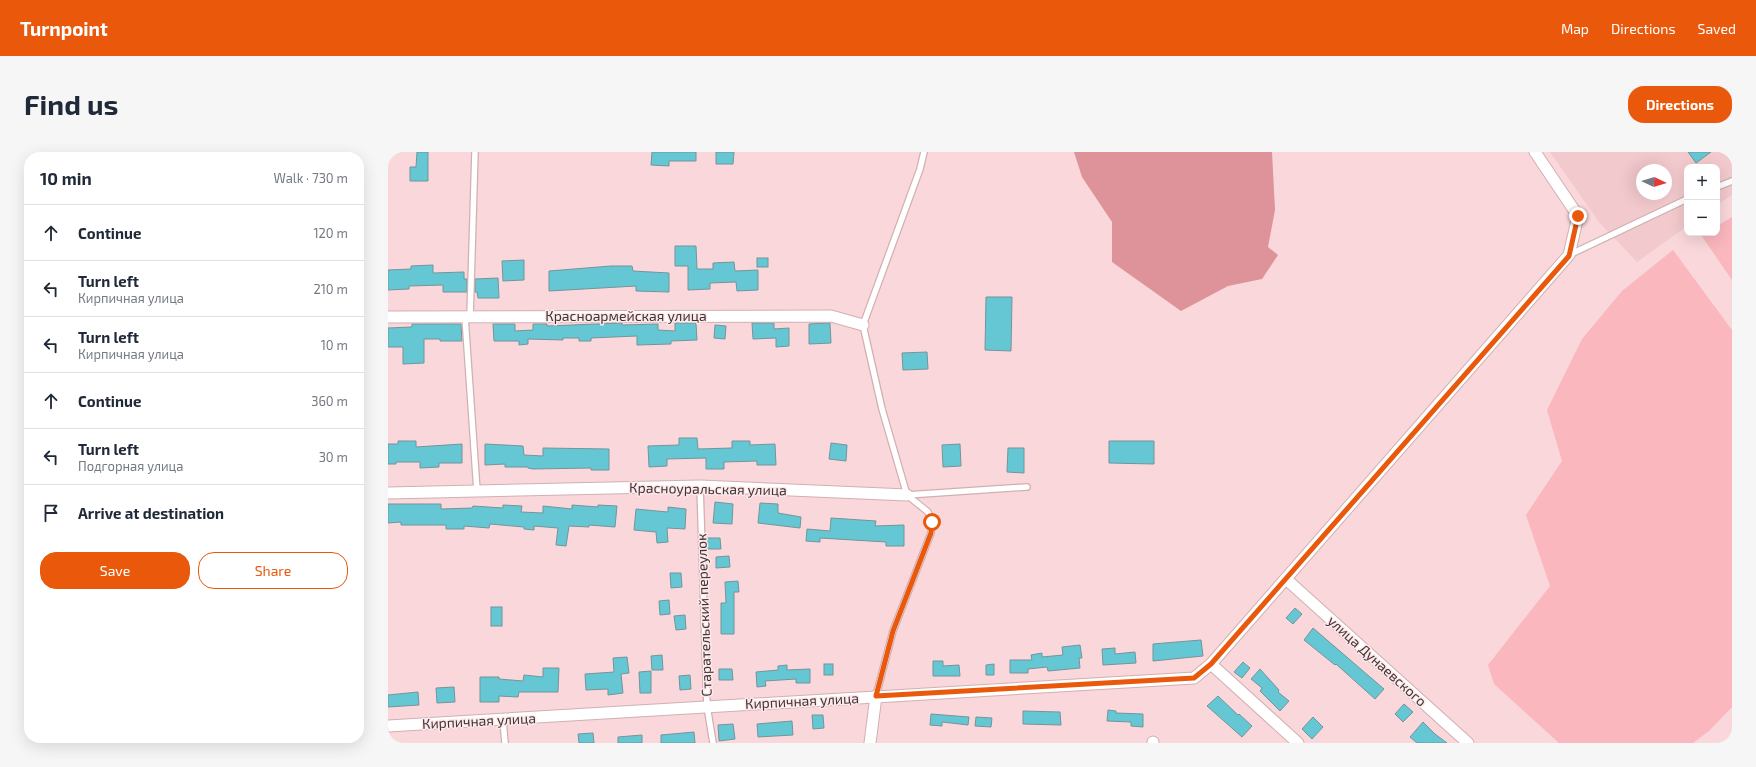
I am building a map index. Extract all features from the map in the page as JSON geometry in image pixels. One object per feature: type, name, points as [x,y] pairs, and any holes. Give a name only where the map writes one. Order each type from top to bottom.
[{"type":"street","points":[[1536,152],[1578,216],[1569,256]]},
{"type":"street","name":"Кирпичная улица","points":[[388,726],[503,721],[707,706],[1194,678],[1211,664],[1569,256]]},
{"type":"street","name":"Красноармейская улица","points":[[388,317],[831,316],[863,325]]},
{"type":"street","name":"Красноуральская улица","points":[[388,493],[700,486],[907,495]]},
{"type":"street","name":"улица Дунаевского","points":[[1286,579],[1468,743]]},
{"type":"street","points":[[1211,664],[1298,743]]},
{"type":"street","points":[[870,743],[876,696]]},
{"type":"lane","points":[[475,152],[468,317],[477,491]]},
{"type":"lane","points":[[876,696],[893,631],[931,533],[932,522],[928,512],[907,495],[882,409],[863,325],[920,169],[924,152]]},
{"type":"lane","points":[[1720,186],[1732,181]]},
{"type":"lane","points":[[1569,256],[1685,200]]},
{"type":"lane","name":"Старательский переулок","points":[[700,486],[707,706],[713,743]]},
{"type":"lane","name":"Красноуральская улица","points":[[907,495],[1027,487]]},
{"type":"lane","points":[[503,721],[505,743]]},
{"type":"shaded area","points":[[1074,152],[1272,152],[1275,210],[1268,247],[1278,255],[1262,279],[1228,286],[1181,311],[1112,262],[1112,222],[1082,177]]},
{"type":"shaded area","points":[[1550,152],[1732,152],[1732,195],[1720,203],[1720,164],[1684,164],[1684,228],[1637,262],[1599,222]]},
{"type":"shaded area","points":[[1732,217],[1732,280],[1702,236],[1720,236],[1720,224]]},
{"type":"shaded area","points":[[1673,250],[1732,330],[1732,707],[1709,731],[1693,743],[1559,743],[1494,684],[1488,665],[1550,586],[1526,515],[1562,461],[1547,410],[1582,339],[1622,291]]},
{"type":"building","points":[[417,152],[428,152],[428,181],[410,181],[410,167],[416,167]]},
{"type":"building","points":[[652,152],[696,152],[696,161],[669,161],[669,166],[651,165]]},
{"type":"building","points":[[716,152],[734,152],[733,164],[716,164]]},
{"type":"building","points":[[1688,152],[1711,152],[1696,163]]},
{"type":"building","points":[[675,246],[696,246],[697,269],[713,269],[713,263],[734,262],[735,271],[758,270],[758,290],[737,291],[736,282],[710,283],[710,289],[688,290],[688,266],[675,266]]},
{"type":"building","points":[[757,258],[768,258],[768,267],[757,267]]},
{"type":"building","points":[[524,260],[524,280],[503,281],[502,261]]},
{"type":"building","points":[[433,265],[433,273],[464,272],[464,279],[467,279],[467,292],[443,292],[443,285],[409,286],[409,289],[388,290],[388,270],[411,269],[411,266]]},
{"type":"building","points":[[611,266],[632,266],[633,271],[669,273],[669,292],[636,291],[636,286],[549,291],[549,271]]},
{"type":"building","points":[[498,278],[499,298],[478,298],[477,292],[475,292],[475,279]]},
{"type":"building","points":[[986,297],[1012,297],[1011,351],[985,350]]},
{"type":"building","points":[[622,323],[622,325],[658,324],[658,330],[675,331],[675,323],[696,323],[697,340],[671,341],[671,344],[637,345],[637,336],[591,338],[591,341],[579,341],[579,338],[563,338],[563,340],[528,339],[528,344],[519,345],[519,341],[494,341],[493,324],[515,324],[515,331],[533,330],[533,324],[547,324],[547,326]]},
{"type":"building","points":[[752,323],[774,323],[774,329],[789,328],[789,346],[776,347],[776,338],[753,339]]},
{"type":"building","points":[[830,323],[831,343],[809,344],[809,324]]},
{"type":"building","points":[[412,324],[461,324],[462,341],[424,339],[424,363],[403,364],[403,347],[388,347],[388,328],[412,327]]},
{"type":"building","points":[[715,325],[726,326],[725,339],[714,338]]},
{"type":"building","points":[[927,352],[928,369],[903,370],[902,353]]},
{"type":"building","points":[[679,438],[697,438],[698,449],[732,448],[732,441],[750,441],[750,445],[775,444],[776,465],[757,465],[757,461],[724,462],[724,469],[706,469],[706,458],[667,459],[667,466],[649,467],[648,446],[679,445]]},
{"type":"building","points":[[398,441],[416,441],[416,447],[462,444],[462,463],[439,463],[439,467],[420,468],[420,462],[396,462],[396,464],[388,464],[388,444],[398,444]]},
{"type":"building","points":[[1109,441],[1154,441],[1154,464],[1109,463]]},
{"type":"building","points":[[831,443],[847,445],[846,461],[829,459]]},
{"type":"building","points":[[485,444],[523,446],[524,455],[543,456],[543,448],[609,449],[609,470],[591,470],[591,468],[533,469],[528,467],[505,467],[505,464],[485,465]]},
{"type":"building","points":[[960,444],[961,466],[943,467],[942,445]]},
{"type":"building","points":[[1008,448],[1024,448],[1024,473],[1007,472]]},
{"type":"building","points":[[715,502],[733,504],[732,524],[713,523]]},
{"type":"building","points":[[760,503],[778,504],[778,513],[801,517],[800,528],[758,523]]},
{"type":"building","points":[[388,504],[441,504],[441,509],[472,508],[473,506],[503,508],[503,505],[522,506],[521,512],[543,513],[543,506],[572,509],[572,505],[598,507],[598,505],[617,506],[615,527],[589,525],[589,527],[569,526],[566,546],[556,545],[558,528],[534,526],[534,530],[524,529],[524,527],[490,524],[489,528],[464,526],[464,529],[446,529],[446,525],[401,525],[401,522],[388,523]]},
{"type":"building","points":[[668,507],[686,509],[685,529],[667,528],[668,542],[657,543],[656,532],[634,530],[636,509],[668,512]]},
{"type":"building","points":[[831,518],[876,521],[875,526],[904,525],[904,546],[886,546],[886,542],[820,538],[820,542],[806,541],[807,529],[830,531]]},
{"type":"building","points":[[707,538],[720,538],[721,549],[707,549]]},
{"type":"building","points":[[729,556],[730,567],[716,568],[716,557]]},
{"type":"building","points":[[670,573],[681,573],[682,587],[671,588]]},
{"type":"building","points":[[738,581],[739,592],[734,592],[734,634],[721,634],[721,603],[726,603],[725,582]]},
{"type":"building","points":[[669,600],[670,614],[660,615],[659,601]]},
{"type":"building","points":[[491,607],[502,607],[502,626],[491,626]]},
{"type":"building","points":[[1295,608],[1302,614],[1293,624],[1286,618]]},
{"type":"building","points":[[685,615],[686,629],[676,630],[674,616]]},
{"type":"building","points":[[1313,628],[1384,689],[1375,699],[1336,664],[1335,665],[1304,640]]},
{"type":"building","points":[[1201,640],[1203,656],[1153,661],[1153,644]]},
{"type":"building","points":[[1080,645],[1082,658],[1079,658],[1080,668],[1048,671],[1047,667],[1028,669],[1028,673],[1010,673],[1010,660],[1032,660],[1031,655],[1042,653],[1042,657],[1063,655],[1062,647]]},
{"type":"building","points":[[1115,648],[1115,654],[1135,652],[1136,663],[1103,665],[1102,649]]},
{"type":"building","points":[[662,655],[663,670],[652,670],[651,656]]},
{"type":"building","points":[[627,657],[629,673],[621,674],[623,693],[608,695],[608,689],[586,690],[585,674],[614,672],[613,658]]},
{"type":"building","points":[[933,661],[943,661],[943,666],[959,665],[960,676],[933,676]]},
{"type":"building","points":[[1243,662],[1250,668],[1242,678],[1234,672]]},
{"type":"building","points":[[824,664],[833,664],[833,675],[824,675]]},
{"type":"building","points":[[994,664],[994,675],[986,675],[986,665]]},
{"type":"building","points":[[787,665],[787,670],[810,669],[810,683],[796,683],[796,679],[765,681],[766,686],[757,687],[756,672],[778,670],[778,666]]},
{"type":"building","points":[[543,668],[559,668],[558,692],[519,692],[518,697],[499,696],[499,702],[480,702],[480,677],[499,677],[499,679],[523,681],[524,675],[543,677]]},
{"type":"building","points":[[719,669],[732,669],[733,680],[719,680]]},
{"type":"building","points":[[1260,669],[1279,690],[1278,692],[1289,701],[1280,711],[1260,691],[1262,688],[1251,679]]},
{"type":"building","points":[[651,671],[651,693],[640,693],[639,672]]},
{"type":"building","points":[[690,675],[691,689],[680,690],[679,676]]},
{"type":"building","points":[[454,687],[455,702],[437,703],[436,688]]},
{"type":"building","points":[[418,692],[419,705],[388,707],[388,695]]},
{"type":"building","points":[[1218,696],[1252,726],[1242,737],[1207,706]]},
{"type":"building","points":[[1404,704],[1413,712],[1403,722],[1395,714]]},
{"type":"building","points":[[1108,710],[1116,711],[1116,713],[1143,714],[1143,727],[1131,726],[1131,722],[1107,721]]},
{"type":"building","points":[[1023,711],[1060,712],[1061,725],[1023,724]]},
{"type":"building","points":[[931,714],[969,717],[968,725],[942,722],[942,726],[930,725]]},
{"type":"building","points":[[812,715],[823,715],[824,728],[813,729]]},
{"type":"building","points":[[976,717],[992,718],[991,727],[975,726]]},
{"type":"building","points":[[1313,717],[1323,727],[1312,739],[1302,729]]},
{"type":"building","points":[[792,721],[793,735],[758,737],[757,724]]},
{"type":"building","points":[[1423,722],[1447,743],[1417,743],[1410,737]]},
{"type":"building","points":[[733,724],[735,739],[719,741],[718,725]]},
{"type":"building","points":[[694,732],[695,743],[661,743],[661,735]]},
{"type":"building","points":[[593,733],[594,743],[579,743],[578,734]]},
{"type":"building","points":[[642,735],[642,743],[618,743],[618,737]]},
{"type":"route","points":[[932,522],[931,533],[893,631],[876,696],[1194,678],[1211,664],[1569,256],[1578,216]]}]
